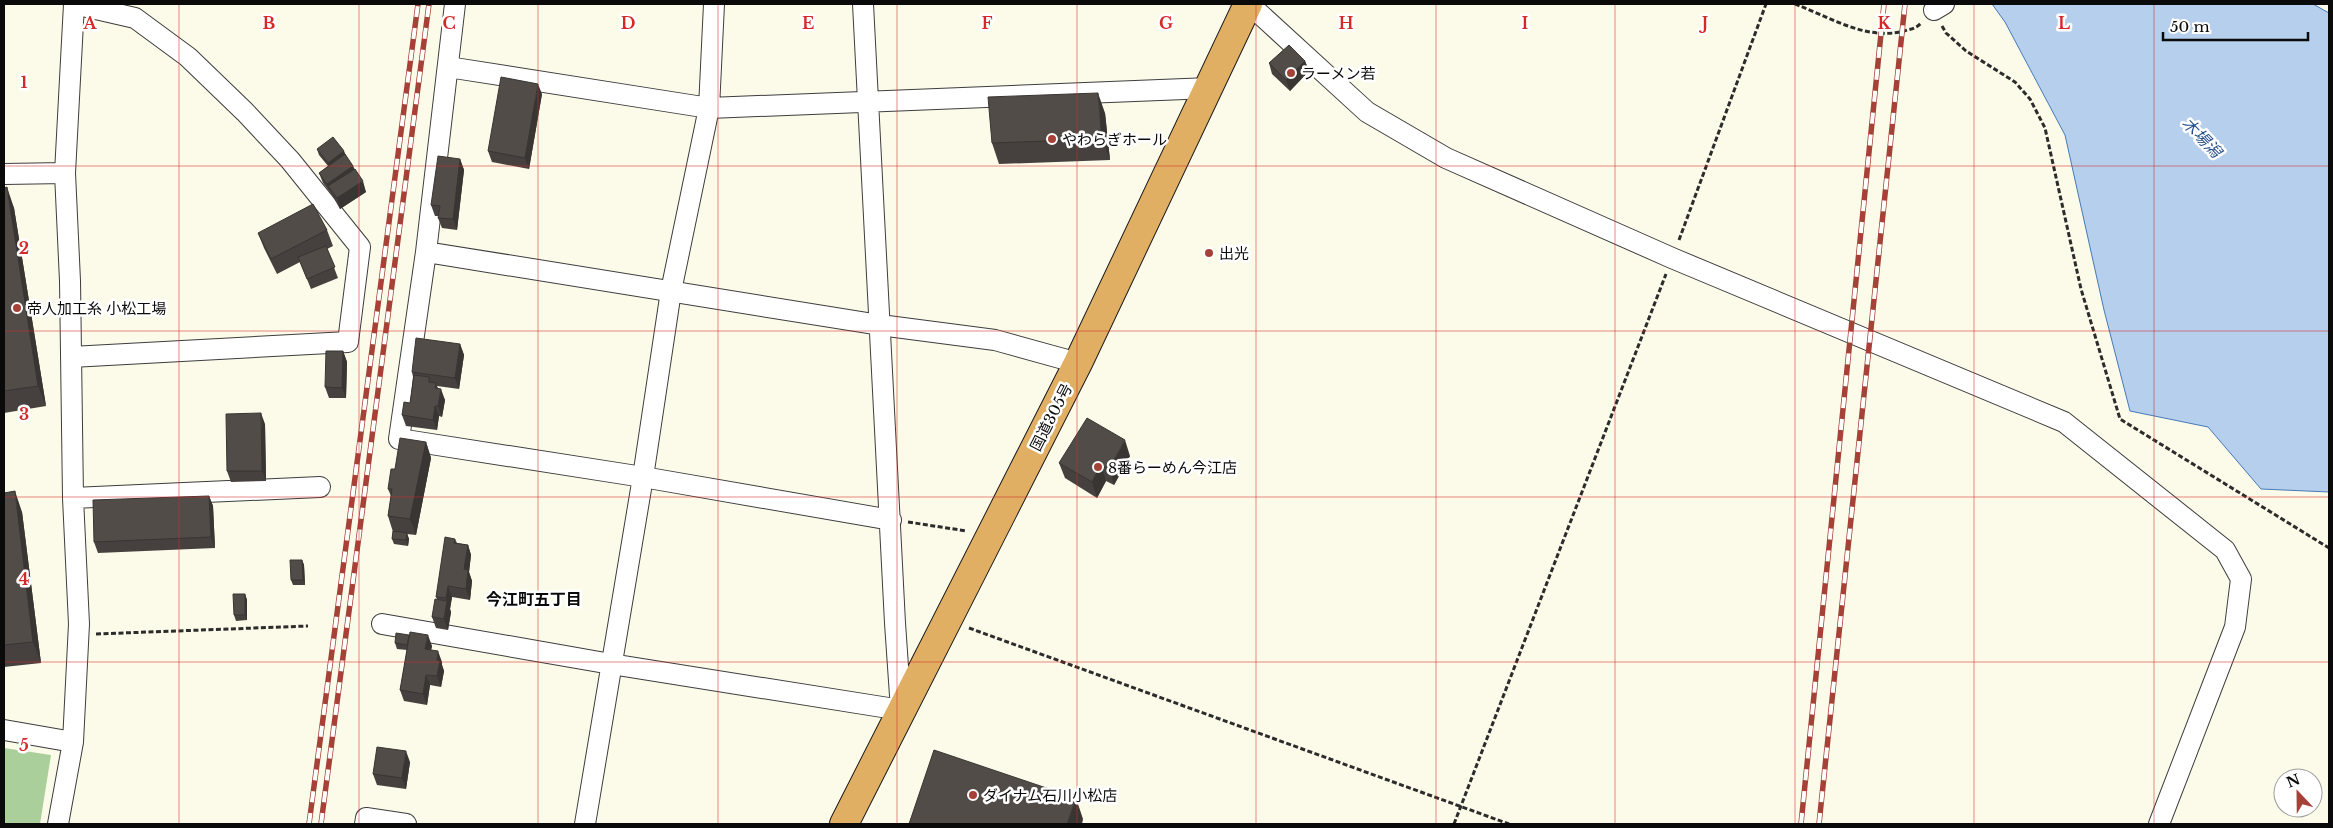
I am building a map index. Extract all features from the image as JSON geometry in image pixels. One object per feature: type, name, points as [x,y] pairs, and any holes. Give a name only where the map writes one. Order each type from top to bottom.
[{"type":"highway","name":"国道305号","points":[[844,824],[1078,363],[1210,88],[1248,4]]},
{"type":"street","points":[[58,824],[73,742],[78,635],[73,498],[71,357],[70,281],[65,173],[74,4],[135,18],[188,57],[245,112],[290,160],[360,247],[348,342],[71,357]]},
{"type":"street","points":[[455,4],[426,252],[399,439],[643,477],[890,520]]},
{"type":"street","points":[[584,824],[643,477],[671,291],[709,108],[714,4]]},
{"type":"street","points":[[382,624],[611,664],[901,710],[863,4]]},
{"type":"street","points":[[1248,4],[1367,112],[1446,158],[1672,258],[2064,422],[2225,550],[2241,580],[2235,627],[2159,824]]},
{"type":"street","points":[[448,67],[709,108],[1210,88]]},
{"type":"street","points":[[4,174],[65,173]]},
{"type":"street","points":[[426,252],[880,325],[995,340],[1078,363]]},
{"type":"street","points":[[73,498],[320,487]]},
{"type":"street","points":[[4,730],[73,742]]},
{"type":"street","points":[[365,824],[366,818],[406,824]]},
{"type":"path","points":[[1454,824],[1672,258],[1766,4]]},
{"type":"path","points":[[1795,4],[1867,33],[1891,35],[1917,28],[1939,7],[1946,33],[1960,45],[2015,82],[2030,99],[2045,128],[2081,289],[2120,419],[2329,548]]},
{"type":"path","points":[[890,520],[992,535]]},
{"type":"path","points":[[948,620],[1509,824]]},
{"type":"path","points":[[78,635],[308,626]]},
{"type":"green space","points":[[4,748],[51,755],[40,824],[4,824]]},
{"type":"water","name":"木場潟","points":[[1992,4],[2313,4],[2329,13],[2329,492],[2261,489],[2208,427],[2130,411],[2104,310],[2065,135],[2005,22]]},
{"type":"building","points":[[1289,45],[1305,61],[1286,80],[1269,63]]},
{"type":"building","points":[[501,77],[538,84],[525,158],[488,151]]},
{"type":"building","points":[[1098,93],[1102,139],[992,143],[988,97]]},
{"type":"building","points":[[333,137],[344,151],[328,163],[317,149]]},
{"type":"building","points":[[345,154],[353,166],[327,184],[319,173]]},
{"type":"building","points":[[438,156],[460,159],[453,219],[438,218],[440,206],[431,205]]},
{"type":"building","points":[[355,169],[363,181],[337,198],[328,186]]},
{"type":"building","name":"帝人加工糸 小松工場","points":[[7,187],[38,386],[4,391],[4,188]]},
{"type":"building","points":[[313,204],[327,230],[271,259],[258,233]]},
{"type":"building","points":[[326,246],[335,267],[307,279],[298,257]]},
{"type":"building","points":[[416,338],[460,344],[455,378],[412,372]]},
{"type":"building","points":[[326,351],[343,351],[342,388],[325,387]]},
{"type":"building","points":[[414,375],[429,377],[429,382],[436,383],[435,388],[441,389],[438,406],[435,406],[433,420],[402,415],[404,402],[410,403]]},
{"type":"building","points":[[261,413],[262,471],[227,471],[226,414]]},
{"type":"building","points":[[1087,418],[1125,440],[1109,469],[1101,465],[1092,482],[1059,463]]},
{"type":"building","points":[[400,438],[426,442],[410,519],[388,516],[392,489],[388,489],[391,469],[395,469]]},
{"type":"building","points":[[15,491],[33,642],[4,645],[4,493]]},
{"type":"building","points":[[209,496],[211,537],[94,542],[93,500]]},
{"type":"building","points":[[393,531],[407,533],[406,540],[392,539]]},
{"type":"building","points":[[445,537],[455,539],[454,543],[468,545],[464,569],[468,570],[466,589],[448,586],[446,598],[436,597]]},
{"type":"building","points":[[290,560],[302,560],[303,580],[291,580]]},
{"type":"building","points":[[233,594],[245,594],[245,615],[234,615]]},
{"type":"building","points":[[435,599],[447,601],[444,619],[432,617]]},
{"type":"building","points":[[410,632],[428,635],[425,649],[438,651],[437,660],[440,661],[437,676],[426,675],[423,694],[400,690]]},
{"type":"building","points":[[396,633],[409,635],[407,645],[395,643]]},
{"type":"building","points":[[377,747],[406,751],[402,778],[373,774]]},
{"type":"building","points":[[934,750],[1076,798],[1067,824],[909,824]]},
{"type":"railway","points":[[309,824],[418,4]]},
{"type":"railway","points":[[321,824],[429,4]]},
{"type":"railway","points":[[1801,824],[1884,4]]},
{"type":"railway","points":[[1819,824],[1905,4]]},
{"type":"place","name":"ラーメン若","points":[[1291,73]]},
{"type":"place","name":"やわらぎホール","points":[[1052,139]]},
{"type":"place","name":"出光","points":[[1209,253]]},
{"type":"place","name":"帝人加工糸 小松工場","points":[[17,308]]},
{"type":"place","name":"8番らーめん今江店","points":[[1098,467]]},
{"type":"place","name":"ダイナム石川小松店","points":[[973,795]]},
{"type":"district","name":"今江町五丁目","points":[[534,599]]}]
